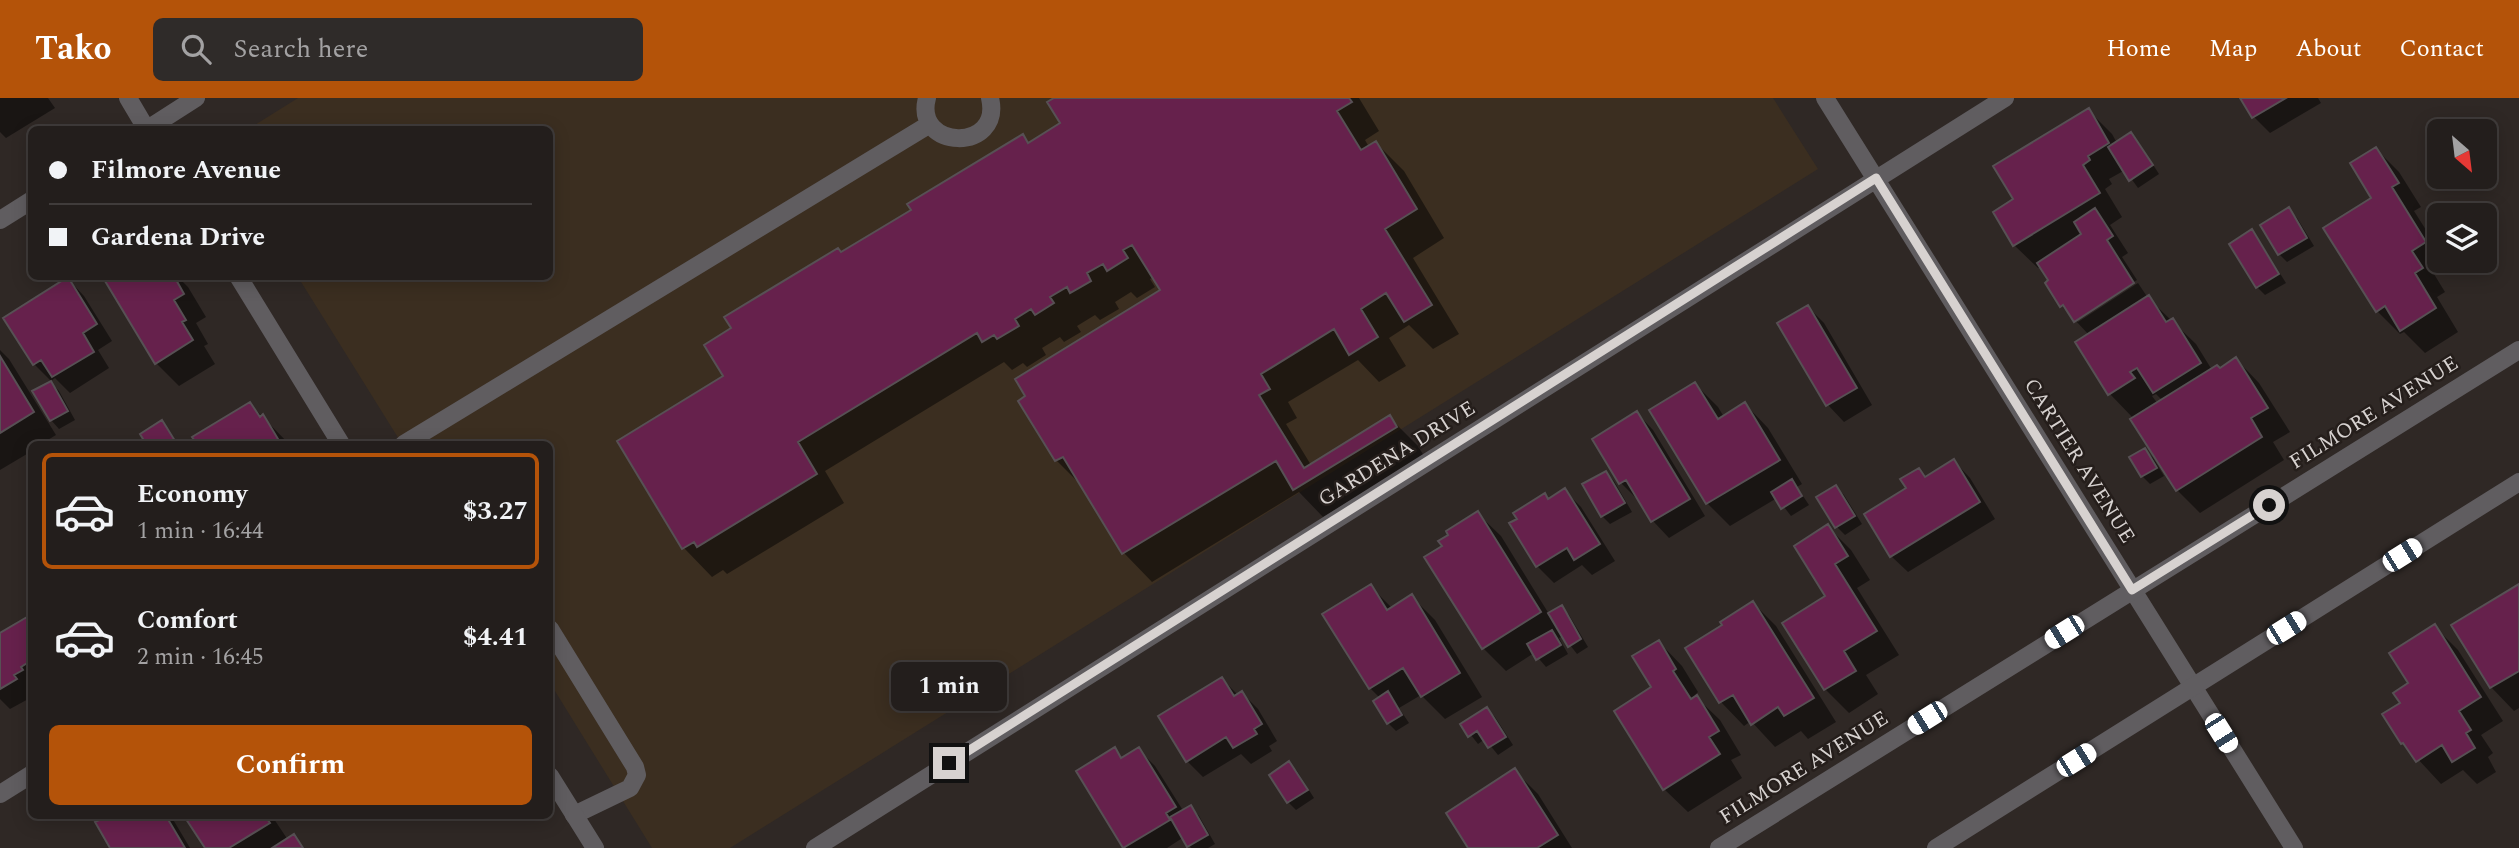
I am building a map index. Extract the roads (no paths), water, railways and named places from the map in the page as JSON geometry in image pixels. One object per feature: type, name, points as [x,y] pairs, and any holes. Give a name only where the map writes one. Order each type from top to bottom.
[{"type":"street","points":[[128,98],[145,126]]},
{"type":"street","points":[[152,126],[196,98]]},
{"type":"street","points":[[927,98],[926,114],[930,124],[947,137],[957,140],[978,134],[991,115],[990,98]]},
{"type":"street","name":"CARTIER AVENUE","points":[[1825,98],[2294,848]]},
{"type":"street","name":"GARDENA DRIVE","points":[[815,848],[2005,98]]},
{"type":"street","points":[[409,441],[930,124]]},
{"type":"street","points":[[0,219],[28,202]]},
{"type":"street","points":[[240,280],[339,441]]},
{"type":"street","name":"FILMORE AVENUE","points":[[1719,848],[2519,350]]},
{"type":"street","points":[[1936,848],[2519,482]]},
{"type":"street","points":[[553,634],[635,767],[637,775],[630,788],[574,815]]},
{"type":"street","points":[[0,794],[28,776]]},
{"type":"street","points":[[553,781],[596,848]]}]
